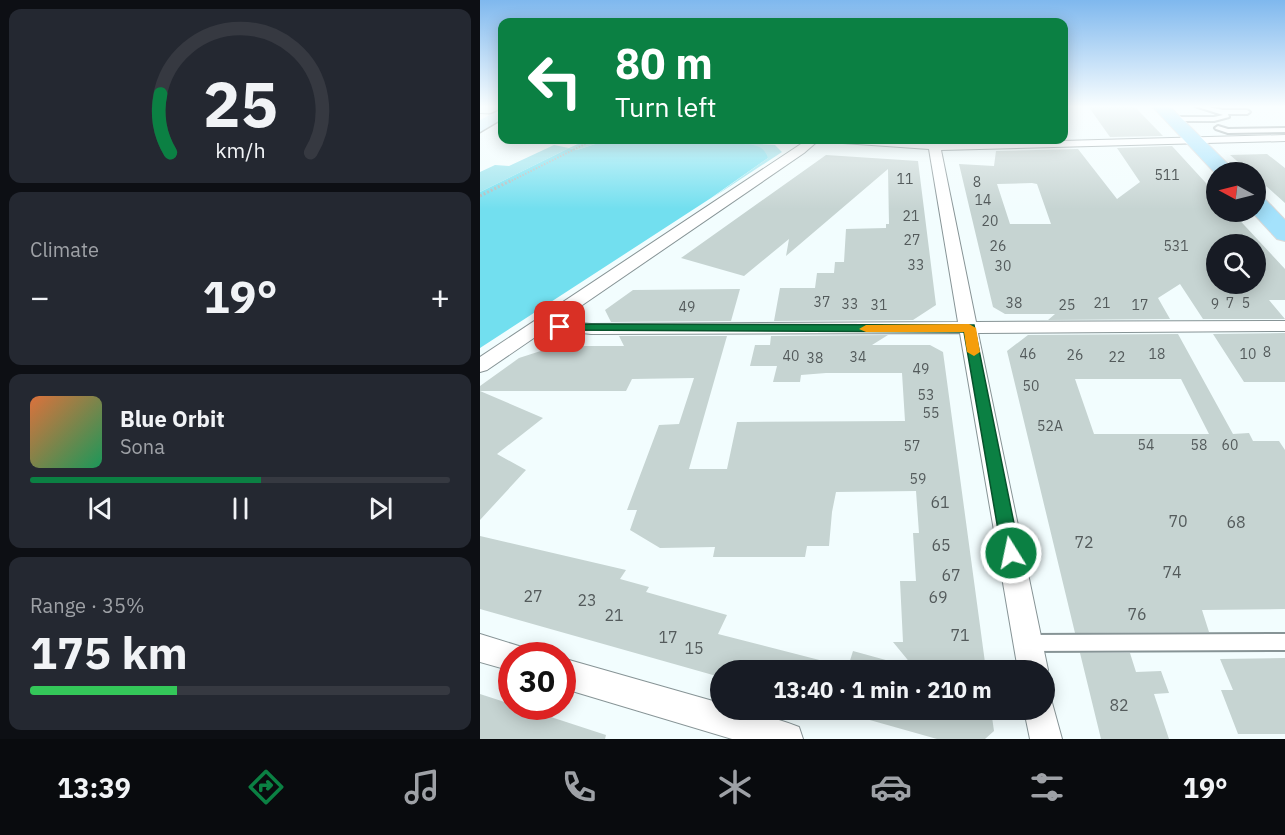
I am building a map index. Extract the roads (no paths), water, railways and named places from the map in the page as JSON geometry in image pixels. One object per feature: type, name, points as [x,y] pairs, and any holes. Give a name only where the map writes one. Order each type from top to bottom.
[{"type":"main road","points":[[1196,141],[1216,162]]},
{"type":"main road","points":[[1266,214],[1285,234]]},
{"type":"street","points":[[1068,142],[1211,140]]},
{"type":"street","points":[[480,366],[808,144]]},
{"type":"street","points":[[930,144],[969,328],[1031,660]]},
{"type":"street","points":[[545,323],[560,327],[591,329],[1285,326]]},
{"type":"street","points":[[480,648],[498,653]]},
{"type":"street","points":[[576,677],[787,739]]},
{"type":"street","points":[[1042,720],[1046,739]]},
{"type":"lane","points":[[1028,643],[1285,642]]}]
